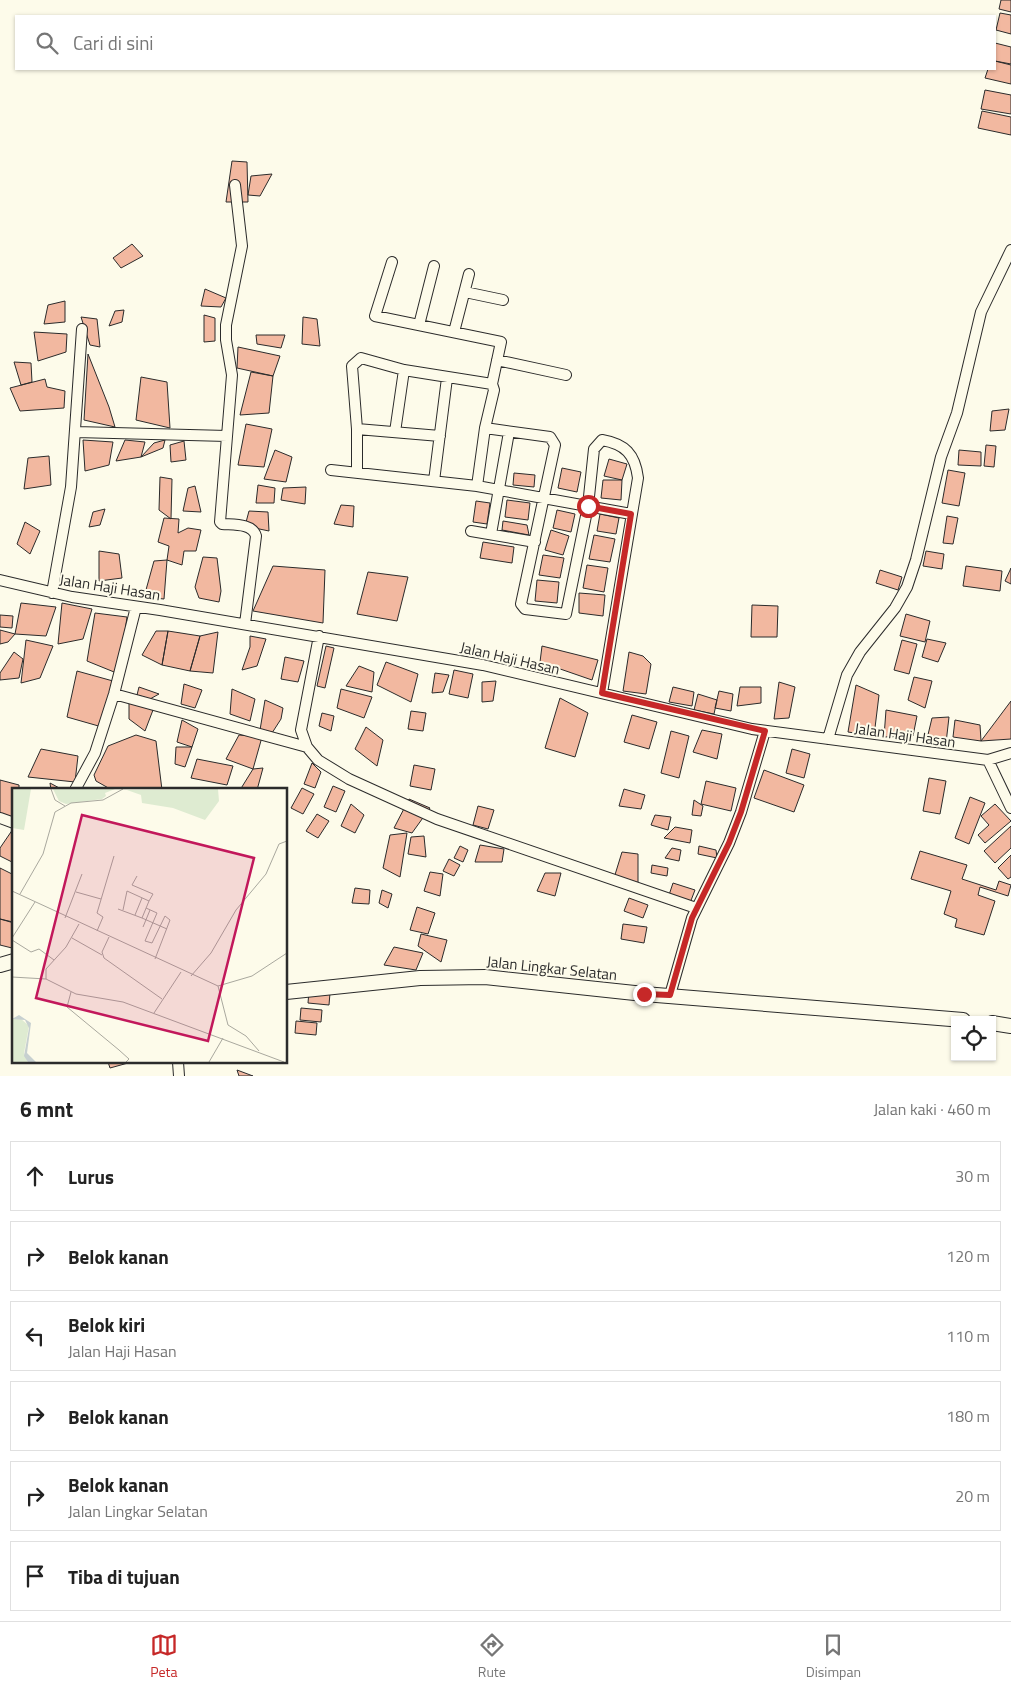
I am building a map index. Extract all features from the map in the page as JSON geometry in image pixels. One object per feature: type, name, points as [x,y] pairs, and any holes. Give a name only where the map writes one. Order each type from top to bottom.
[{"type":"street","points":[[235,185],[242,246],[226,325],[226,340],[232,375],[220,522],[222,524],[245,526],[252,530],[256,536],[245,624]]},
{"type":"street","points":[[828,739],[847,675],[860,652],[895,608],[907,586],[916,560],[941,457],[957,413],[981,312],[1011,250]]},
{"type":"street","points":[[392,262],[375,316],[501,342],[492,384],[494,390],[485,428],[476,486]]},
{"type":"street","points":[[419,325],[434,266]]},
{"type":"street","points":[[454,332],[469,274]]},
{"type":"street","points":[[465,292],[503,300]]},
{"type":"street","points":[[52,592],[71,487],[82,328]]},
{"type":"street","points":[[358,472],[352,366],[361,358],[404,370],[492,384]]},
{"type":"street","points":[[497,360],[566,375]]},
{"type":"street","points":[[395,432],[404,370]]},
{"type":"street","points":[[434,481],[447,378]]},
{"type":"street","points":[[485,428],[550,437],[554,440],[555,446],[521,604],[525,609],[566,614],[588,506],[594,449],[602,440],[616,443],[636,462],[638,478],[602,693]]},
{"type":"street","points":[[357,429],[440,436]]},
{"type":"street","points":[[76,432],[227,436]]},
{"type":"street","points":[[491,534],[509,432]]},
{"type":"street","points":[[331,470],[499,489],[631,514]]},
{"type":"street","points":[[471,531],[535,542]]},
{"type":"street","name":"Jalan Haji Hasan","points":[[0,580],[52,592],[136,607],[319,636],[483,665],[765,731],[988,760],[1011,753]]},
{"type":"street","points":[[76,788],[95,753],[114,694],[136,607]]},
{"type":"street","points":[[319,636],[301,730],[307,747],[318,760],[349,779],[437,819],[696,908]]},
{"type":"street","points":[[114,694],[307,747]]},
{"type":"street","points":[[670,995],[696,908],[729,843],[741,812],[765,731]]},
{"type":"street","points":[[988,760],[1011,808]]},
{"type":"street","points":[[0,818],[12,822]]},
{"type":"street","points":[[0,965],[12,961]]},
{"type":"street","name":"Jalan Lingkar Selatan","points":[[288,992],[420,978],[485,977],[586,989],[951,1019]]},
{"type":"street","points":[[996,1024],[1011,1026]]},
{"type":"building","points":[[1001,0],[1011,0],[1011,12],[999,9]]},
{"type":"building","points":[[1000,13],[1011,15],[1011,34],[996,30]]},
{"type":"building","points":[[996,43],[1011,47],[1011,64],[996,61]]},
{"type":"building","points":[[996,61],[1011,65],[1011,84],[985,78],[988,70],[996,70]]},
{"type":"building","points":[[985,90],[1011,95],[1011,114],[981,109]]},
{"type":"building","points":[[982,111],[1011,117],[1011,135],[978,128]]},
{"type":"building","points":[[232,161],[247,162],[248,202],[226,202]]},
{"type":"building","points":[[272,174],[260,196],[248,195],[251,176]]},
{"type":"building","points":[[132,244],[143,256],[121,268],[113,258]]},
{"type":"building","points":[[205,289],[226,298],[221,307],[201,306]]},
{"type":"building","points":[[65,301],[65,322],[44,324],[48,305]]},
{"type":"building","points":[[124,310],[122,322],[109,326],[115,311]]},
{"type":"building","points":[[204,315],[215,318],[215,341],[204,342]]},
{"type":"building","points":[[81,317],[97,319],[100,347],[90,345]]},
{"type":"building","points":[[303,317],[317,319],[320,346],[302,344]]},
{"type":"building","points":[[34,332],[67,334],[66,352],[38,361]]},
{"type":"building","points":[[256,335],[285,335],[281,348],[257,344]]},
{"type":"building","points":[[238,347],[280,356],[273,376],[237,368]]},
{"type":"building","points":[[88,354],[109,407],[115,427],[84,420]]},
{"type":"building","points":[[14,362],[31,363],[32,382],[21,385]]},
{"type":"building","points":[[251,372],[273,376],[269,413],[240,415]]},
{"type":"building","points":[[141,377],[167,382],[170,428],[136,420]]},
{"type":"building","points":[[45,379],[47,387],[65,391],[64,408],[20,411],[10,388]]},
{"type":"building","points":[[1009,409],[1005,430],[990,431],[992,411]]},
{"type":"building","points":[[246,424],[272,429],[264,467],[238,465]]},
{"type":"building","points":[[83,440],[113,442],[109,465],[85,471]]},
{"type":"building","points":[[125,440],[145,442],[141,457],[116,461]]},
{"type":"building","points":[[165,440],[163,448],[141,457],[154,443]]},
{"type":"building","points":[[184,441],[186,460],[171,462],[170,445]]},
{"type":"building","points":[[986,445],[996,446],[994,467],[984,466]]},
{"type":"building","points":[[275,450],[292,457],[286,482],[264,479]]},
{"type":"building","points":[[959,450],[981,452],[981,466],[958,465]]},
{"type":"building","points":[[49,456],[51,485],[24,489],[28,458]]},
{"type":"building","points":[[609,459],[627,464],[622,480],[604,476]]},
{"type":"building","points":[[562,468],[581,472],[577,492],[558,488]]},
{"type":"building","points":[[948,470],[965,473],[959,506],[942,503]]},
{"type":"building","points":[[514,473],[535,475],[534,487],[513,485]]},
{"type":"building","points":[[160,477],[172,479],[171,519],[159,510]]},
{"type":"building","points":[[603,480],[622,480],[621,500],[601,498]]},
{"type":"building","points":[[258,485],[275,488],[274,503],[256,503]]},
{"type":"building","points":[[195,486],[201,512],[183,511],[188,488]]},
{"type":"building","points":[[306,487],[305,504],[281,500],[283,488]]},
{"type":"building","points":[[507,500],[530,503],[528,520],[505,517]]},
{"type":"building","points":[[476,501],[490,503],[487,524],[473,522]]},
{"type":"building","points":[[341,505],[354,506],[353,527],[334,524]]},
{"type":"building","points":[[105,509],[100,525],[89,527],[93,512]]},
{"type":"building","points":[[557,510],[575,514],[571,532],[553,528]]},
{"type":"building","points":[[249,511],[268,512],[269,531],[245,526]]},
{"type":"building","points":[[600,514],[619,518],[616,534],[597,531]]},
{"type":"building","points":[[947,516],[958,518],[953,544],[943,543]]},
{"type":"building","points":[[164,518],[179,519],[178,533],[188,528],[201,530],[196,551],[184,551],[182,565],[167,560],[169,546],[158,542]]},
{"type":"building","points":[[503,521],[527,525],[529,535],[502,530]]},
{"type":"building","points":[[25,522],[40,531],[30,554],[17,544]]},
{"type":"building","points":[[551,530],[569,536],[563,555],[545,550]]},
{"type":"building","points":[[594,535],[615,539],[610,562],[589,559]]},
{"type":"building","points":[[483,542],[514,547],[512,563],[480,558]]},
{"type":"building","points":[[99,551],[119,554],[122,578],[99,581]]},
{"type":"building","points":[[926,551],[944,554],[942,569],[923,566]]},
{"type":"building","points":[[543,555],[564,558],[560,578],[539,575]]},
{"type":"building","points":[[203,557],[217,558],[221,591],[219,602],[199,598],[195,587]]},
{"type":"building","points":[[167,560],[164,599],[144,597],[154,561]]},
{"type":"building","points":[[587,565],[608,568],[604,592],[583,588]]},
{"type":"building","points":[[273,566],[325,570],[323,623],[253,611]]},
{"type":"building","points":[[966,566],[1002,571],[1000,591],[963,586]]},
{"type":"building","points":[[1011,568],[1011,584],[1005,581]]},
{"type":"building","points":[[880,570],[902,577],[898,590],[876,583]]},
{"type":"building","points":[[368,572],[408,577],[397,621],[357,614]]},
{"type":"building","points":[[537,580],[559,582],[557,603],[535,601]]},
{"type":"building","points":[[579,593],[605,595],[603,616],[579,613]]},
{"type":"building","points":[[21,603],[56,607],[46,636],[15,634]]},
{"type":"building","points":[[62,603],[92,609],[83,639],[58,644]]},
{"type":"building","points":[[752,605],[778,606],[777,637],[751,637]]},
{"type":"building","points":[[95,613],[127,617],[119,674],[87,661]]},
{"type":"building","points":[[906,614],[930,621],[925,642],[900,636]]},
{"type":"building","points":[[0,615],[13,616],[12,628],[0,627]]},
{"type":"building","points":[[0,630],[15,634],[8,642],[0,644]]},
{"type":"building","points":[[156,631],[168,631],[162,665],[142,655]]},
{"type":"building","points":[[168,631],[200,636],[190,671],[162,665]]},
{"type":"building","points":[[218,632],[213,673],[190,671],[200,636]]},
{"type":"building","points":[[250,636],[266,639],[257,666],[242,670],[250,647]]},
{"type":"building","points":[[927,639],[946,643],[938,662],[922,657]]},
{"type":"building","points":[[26,640],[53,646],[40,678],[21,683]]},
{"type":"building","points":[[902,640],[917,644],[909,674],[894,670]]},
{"type":"building","points":[[326,646],[334,648],[325,688],[317,686]]},
{"type":"building","points":[[542,646],[598,660],[592,680],[540,662]]},
{"type":"building","points":[[14,652],[23,659],[19,678],[0,680],[0,673]]},
{"type":"building","points":[[629,652],[643,656],[651,664],[646,694],[623,691]]},
{"type":"building","points":[[285,657],[304,661],[298,682],[281,679]]},
{"type":"building","points":[[386,662],[418,674],[411,702],[377,685]]},
{"type":"building","points":[[359,666],[374,672],[372,692],[346,686]]},
{"type":"building","points":[[454,670],[473,674],[468,698],[449,694]]},
{"type":"building","points":[[77,671],[113,681],[102,727],[67,717]]},
{"type":"building","points":[[435,673],[449,675],[443,692],[432,693]]},
{"type":"building","points":[[914,677],[932,681],[925,708],[908,700]]},
{"type":"building","points":[[496,681],[493,701],[482,702],[482,682]]},
{"type":"building","points":[[779,682],[795,687],[789,718],[774,719]]},
{"type":"building","points":[[184,684],[202,690],[195,708],[181,704]]},
{"type":"building","points":[[856,685],[879,695],[874,736],[848,732]]},
{"type":"building","points":[[139,687],[159,694],[150,699],[137,695]]},
{"type":"building","points":[[673,687],[694,692],[692,706],[669,702]]},
{"type":"building","points":[[740,687],[761,687],[761,703],[737,706]]},
{"type":"building","points":[[232,689],[255,699],[250,721],[230,714]]},
{"type":"building","points":[[341,689],[372,697],[364,718],[337,708]]},
{"type":"building","points":[[719,691],[733,694],[731,711],[715,708]]},
{"type":"building","points":[[698,694],[717,700],[714,714],[694,710]]},
{"type":"building","points":[[560,698],[588,713],[575,757],[545,748]]},
{"type":"building","points":[[265,700],[283,708],[281,719],[272,733],[260,730]]},
{"type":"building","points":[[1011,701],[1011,739],[981,741]]},
{"type":"building","points":[[129,702],[153,710],[145,731],[129,719]]},
{"type":"building","points":[[886,710],[917,716],[913,736],[884,737]]},
{"type":"building","points":[[411,711],[426,713],[423,731],[408,729]]},
{"type":"building","points":[[322,713],[334,716],[331,731],[319,726]]},
{"type":"building","points":[[632,715],[657,722],[649,749],[624,742]]},
{"type":"building","points":[[949,717],[946,743],[926,743],[932,718]]},
{"type":"building","points":[[182,720],[198,729],[192,747],[177,742]]},
{"type":"building","points":[[955,720],[980,725],[981,741],[953,737]]},
{"type":"building","points":[[366,727],[383,740],[377,766],[355,749]]},
{"type":"building","points":[[702,730],[722,734],[717,759],[693,752]]},
{"type":"building","points":[[671,731],[689,736],[679,778],[661,773]]},
{"type":"building","points":[[136,735],[156,741],[162,788],[108,788],[96,781],[94,775],[108,746]]},
{"type":"building","points":[[239,735],[262,737],[253,769],[226,759]]},
{"type":"building","points":[[176,747],[192,747],[185,767],[175,764]]},
{"type":"building","points":[[41,749],[78,756],[75,782],[28,777]]},
{"type":"building","points":[[792,749],[810,754],[804,778],[786,773]]},
{"type":"building","points":[[197,759],[233,766],[227,785],[191,778]]},
{"type":"building","points":[[312,763],[321,772],[315,788],[304,784]]},
{"type":"building","points":[[414,765],[435,769],[431,790],[410,786]]},
{"type":"building","points":[[263,768],[258,788],[241,788],[253,769]]},
{"type":"building","points":[[764,770],[804,785],[794,812],[754,798]]},
{"type":"building","points":[[929,778],[946,781],[940,814],[923,811]]},
{"type":"building","points":[[0,780],[19,785],[19,788],[12,788],[12,819],[0,816]]},
{"type":"building","points":[[706,781],[736,788],[731,811],[701,804]]},
{"type":"building","points":[[50,783],[59,788],[51,788]]},
{"type":"building","points":[[333,786],[345,791],[336,812],[324,807]]},
{"type":"building","points":[[302,788],[314,794],[303,814],[291,808]]},
{"type":"building","points":[[624,789],[645,795],[641,809],[619,806]]},
{"type":"building","points":[[970,797],[985,803],[969,844],[955,838]]},
{"type":"building","points":[[409,799],[430,808],[412,833],[394,828]]},
{"type":"building","points":[[694,800],[703,806],[701,816],[692,815]]},
{"type":"building","points":[[351,804],[364,815],[355,833],[341,826]]},
{"type":"building","points":[[995,804],[1011,821],[985,843],[978,835],[989,825],[981,816]]},
{"type":"building","points":[[478,806],[494,810],[488,829],[473,825]]},
{"type":"building","points":[[317,814],[329,821],[318,838],[306,831]]},
{"type":"building","points":[[655,815],[671,817],[668,830],[651,825]]},
{"type":"building","points":[[1011,826],[1011,848],[995,863],[984,851]]},
{"type":"building","points":[[675,827],[692,830],[690,843],[664,838]]},
{"type":"building","points":[[12,830],[12,862],[0,856],[0,848]]},
{"type":"building","points":[[407,833],[400,877],[383,868],[390,835]]},
{"type":"building","points":[[424,836],[426,857],[408,854],[411,837]]},
{"type":"building","points":[[480,845],[504,849],[502,862],[475,862]]},
{"type":"building","points":[[460,846],[468,850],[463,862],[454,858]]},
{"type":"building","points":[[699,846],[716,850],[717,858],[698,854]]},
{"type":"building","points":[[672,848],[681,850],[679,861],[665,858]]},
{"type":"building","points":[[920,851],[967,865],[962,879],[996,890],[999,881],[1011,885],[1008,896],[980,887],[978,895],[995,901],[984,935],[955,927],[957,919],[944,914],[951,891],[911,879]]},
{"type":"building","points":[[622,852],[638,854],[638,884],[614,878]]},
{"type":"building","points":[[1011,855],[1011,877],[1008,879],[998,868]]},
{"type":"building","points":[[449,859],[460,865],[454,876],[443,871]]},
{"type":"building","points":[[652,865],[668,868],[667,876],[651,873]]},
{"type":"building","points":[[0,868],[12,874],[12,922],[0,919]]},
{"type":"building","points":[[430,872],[443,874],[440,896],[424,891]]},
{"type":"building","points":[[545,873],[561,873],[555,896],[537,891]]},
{"type":"building","points":[[673,883],[695,890],[690,903],[669,895]]},
{"type":"building","points":[[355,888],[370,890],[369,904],[352,903]]},
{"type":"building","points":[[382,890],[392,894],[388,908],[379,903]]},
{"type":"building","points":[[629,898],[648,905],[643,918],[624,911]]},
{"type":"building","points":[[417,907],[435,913],[428,934],[410,930]]},
{"type":"building","points":[[0,919],[12,922],[12,948],[0,945]]},
{"type":"building","points":[[623,924],[647,927],[644,943],[621,939]]},
{"type":"building","points":[[421,934],[447,940],[441,962],[418,946]]},
{"type":"building","points":[[394,947],[423,953],[416,970],[384,965]]},
{"type":"building","points":[[309,991],[330,993],[329,1005],[308,1003]]},
{"type":"building","points":[[301,1008],[322,1010],[321,1022],[300,1020]]},
{"type":"building","points":[[296,1021],[317,1023],[316,1035],[295,1033]]},
{"type":"building","points":[[109,1064],[124,1064],[110,1068]]},
{"type":"building","points":[[237,1070],[253,1076],[239,1076]]},
{"type":"route","points":[[588,506],[631,514],[602,693],[765,731],[741,812],[729,843],[692,918],[670,995],[644,994]]}]
